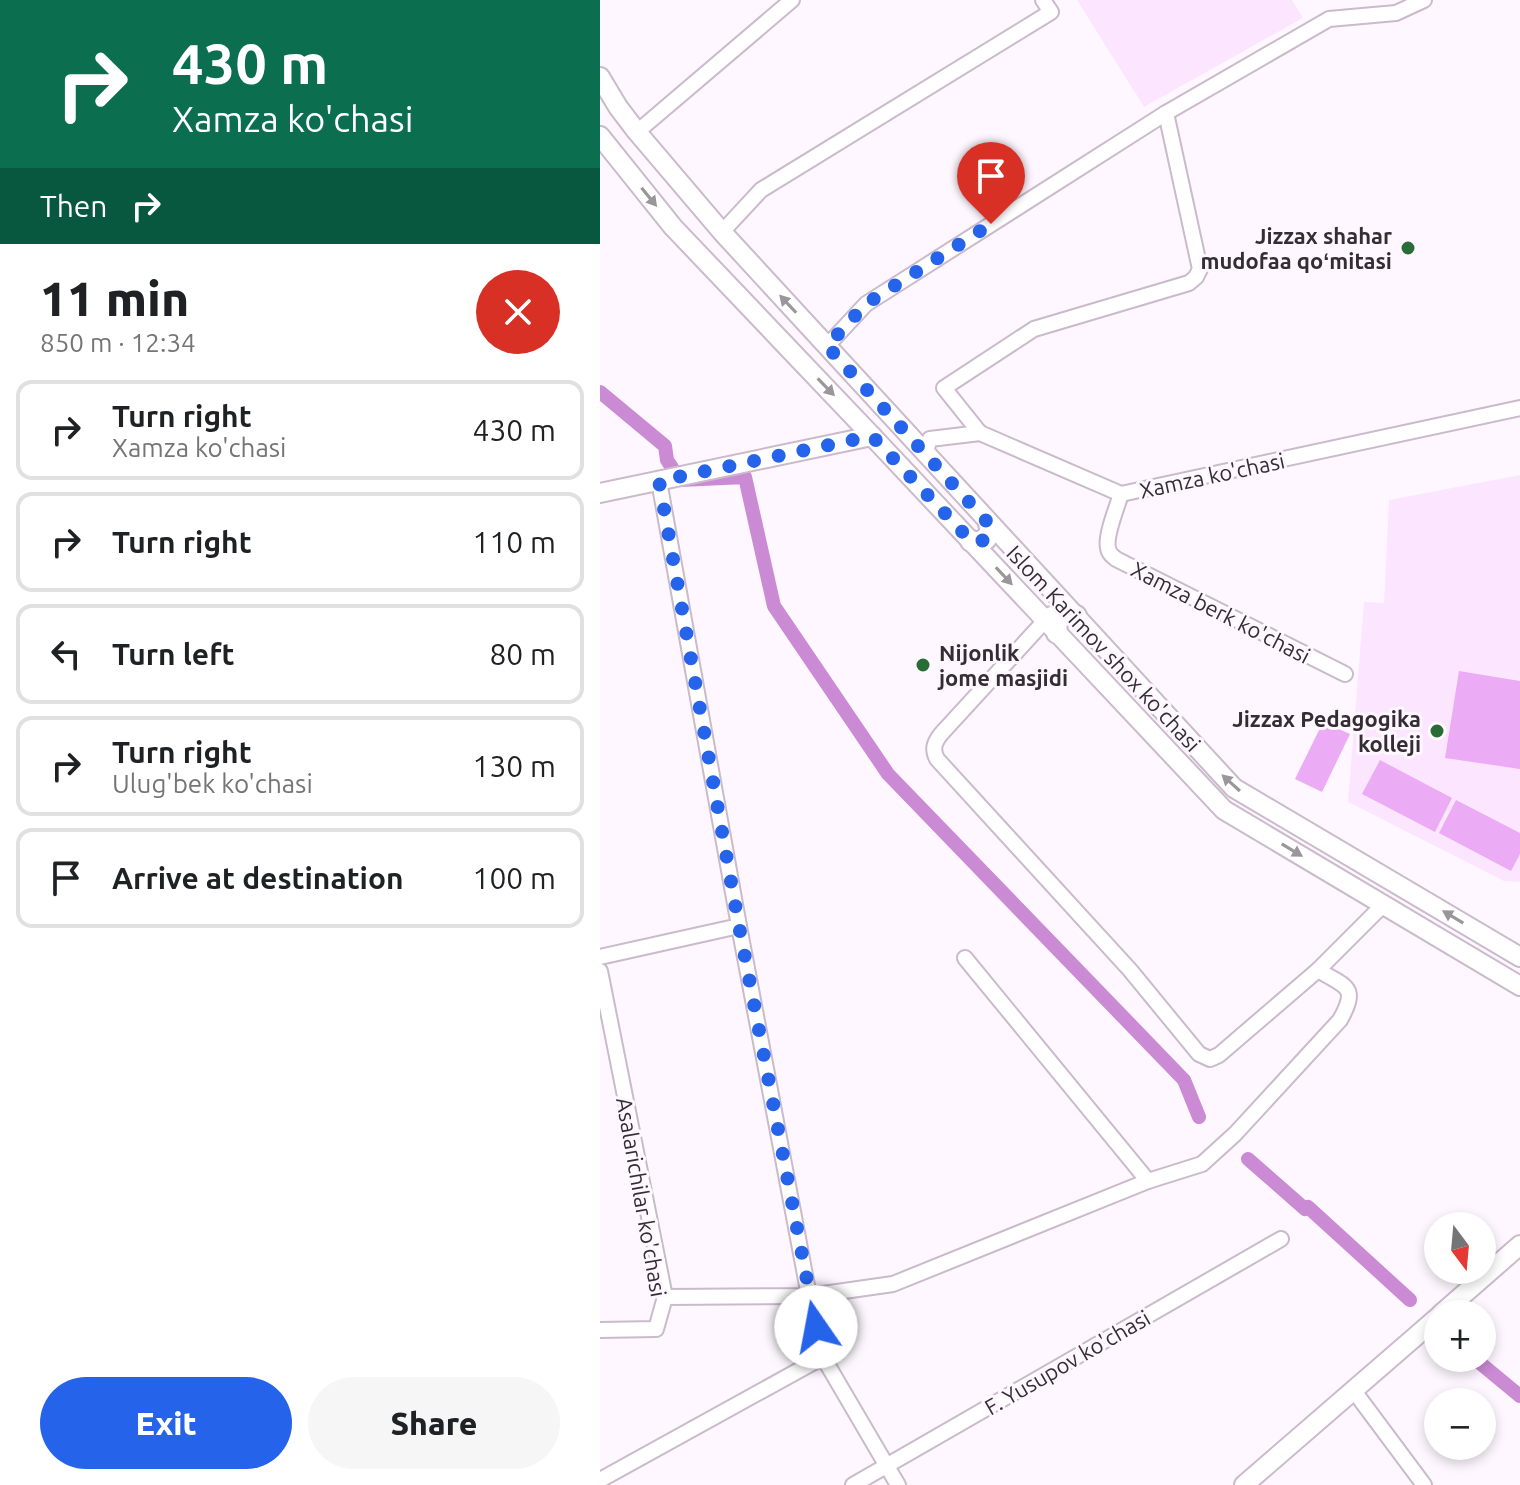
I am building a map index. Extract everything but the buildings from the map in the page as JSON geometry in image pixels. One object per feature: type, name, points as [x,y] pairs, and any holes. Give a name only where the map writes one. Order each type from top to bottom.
[{"type":"main road","name":"Islom Karimov shox ko'chasi","points":[[600,77],[637,132],[722,232],[1234,788],[1520,957]]},
{"type":"main road","name":"Islom Karimov shox ko'chasi","points":[[600,136],[673,227],[1224,810],[1520,986]]},
{"type":"main road","points":[[600,493],[872,436]]},
{"type":"main road","points":[[971,541],[977,543],[986,539],[991,530],[989,524]]},
{"type":"main road","points":[[1051,626],[1062,616],[1071,614],[1070,610]]},
{"type":"main road","points":[[1457,1300],[1520,1245]]},
{"type":"main road","points":[[1244,1485],[1424,1329]]},
{"type":"street","points":[[637,132],[792,0]]},
{"type":"street","points":[[722,232],[761,190],[1051,12],[1043,0]]},
{"type":"street","points":[[827,346],[866,304],[1166,113],[1329,19],[1396,13],[1424,0]]},
{"type":"street","points":[[980,433],[944,388],[1034,329],[1189,283],[1196,277],[1200,269],[1166,113]]},
{"type":"street","name":"Xamza ko'chasi","points":[[980,433],[1121,494],[1520,408]]},
{"type":"street","points":[[928,457],[930,439],[980,433]]},
{"type":"street","points":[[671,478],[739,926],[809,1296],[823,1357],[898,1485]]},
{"type":"street","name":"Xamza berk ko'chasi","points":[[1121,494],[1108,540],[1110,554],[1116,559],[1345,674]]},
{"type":"street","points":[[1051,626],[935,741],[933,748],[937,759],[1130,970],[1205,1058],[1219,1055],[1318,970],[1383,905]]},
{"type":"street","points":[[600,957],[739,926]]},
{"type":"street","points":[[965,958],[1148,1181]]},
{"type":"street","points":[[665,1297],[809,1296],[893,1284],[1148,1181],[1202,1164],[1235,1134],[1340,1020],[1350,1001],[1350,994],[1347,988],[1318,970]]},
{"type":"street","name":"Asalarichilar ko'chasi","points":[[600,971],[665,1297],[656,1329],[600,1330]]},
{"type":"street","name":"F. Yusupov ko'chasi","points":[[853,1485],[1281,1239]]},
{"type":"street","points":[[600,1480],[823,1357]]},
{"type":"street","points":[[1354,1391],[1424,1485]]},
{"type":"shaded area","points":[[1077,0],[1292,0],[1303,18],[1144,107]]},
{"type":"shaded area","points":[[1520,475],[1520,882],[1504,881],[1348,802],[1364,602],[1384,603],[1389,500]]},
{"type":"shaded area","points":[[1459,671],[1520,681],[1520,769],[1445,758]]},
{"type":"shaded area","points":[[1323,722],[1350,734],[1322,792],[1295,779]]},
{"type":"shaded area","points":[[1380,760],[1452,798],[1435,832],[1362,794]]},
{"type":"shaded area","points":[[1456,800],[1520,833],[1520,854],[1511,871],[1439,833]]},
{"type":"waterway","points":[[600,392],[665,446],[667,460],[680,480],[745,477],[774,606],[888,774],[1184,1080],[1199,1117]]},
{"type":"waterway","points":[[1248,1159],[1305,1209],[1308,1207],[1410,1300]]},
{"type":"waterway","points":[[1491,1372],[1520,1396]]},
{"type":"place","name":"Jizzax shahar mudofaa qoʻmitasi","points":[[1408,248]]},
{"type":"place","name":"Nijonlik jome masjidi","points":[[923,665]]},
{"type":"place","name":"Jizzax Pedagogika kolleji","points":[[1437,731]]},
{"type":"route","points":[[816,1327],[739,926],[659,481],[872,436],[971,541],[977,543],[986,539],[990,535],[989,524],[827,346],[866,304],[991,224]]}]
